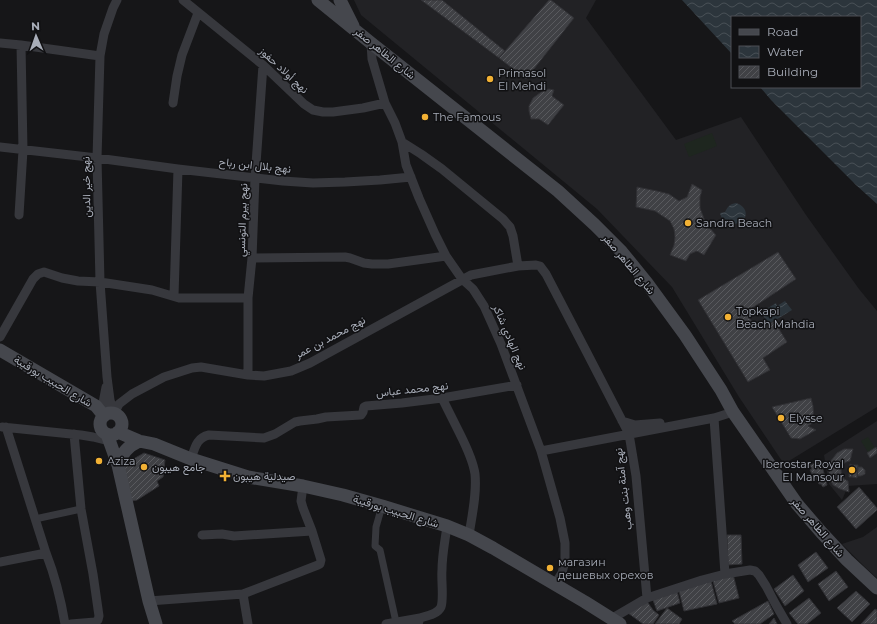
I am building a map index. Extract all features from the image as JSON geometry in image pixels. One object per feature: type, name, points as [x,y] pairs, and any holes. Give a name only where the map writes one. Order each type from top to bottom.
[{"type":"main road","name":"شارع الطاهر صفر","points":[[318,0],[558,191],[621,251],[676,322],[721,390],[733,412],[783,484],[821,532],[847,560],[877,588]]},
{"type":"main road","points":[[340,0],[355,30]]},
{"type":"main road","name":"شارع الحبيب بورقيبة","points":[[0,350],[110,420],[139,441],[154,444]]},
{"type":"main road","points":[[110,420],[118,466],[149,601],[156,624]]},
{"type":"main road","name":"شارع الحبيب بورقيبة","points":[[110,420],[154,444],[248,477],[303,486],[343,495],[447,526],[469,535],[493,548],[616,621]]},
{"type":"main road","points":[[118,466],[125,450],[129,446],[139,441]]},
{"type":"street","name":"نهج خير الدين","points":[[110,420],[100,282],[97,158],[100,56],[104,34],[117,0]]},
{"type":"street","name":"نهج أولاد حفوز","points":[[183,0],[262,65],[304,104],[313,110],[333,112],[363,108],[385,102]]},
{"type":"street","points":[[173,103],[182,55],[198,13]]},
{"type":"street","points":[[0,43],[100,56]]},
{"type":"street","name":"نهج الهادي شاكر","points":[[371,43],[372,59],[385,102],[402,142],[410,177],[446,256],[462,279],[473,289],[484,306],[501,344],[541,451],[560,518],[566,560],[562,573],[555,584]]},
{"type":"street","points":[[19,215],[23,150],[21,45]]},
{"type":"street","name":"نهج بيرم التونسي","points":[[248,375],[248,298],[252,258],[262,65]]},
{"type":"street","points":[[402,142],[442,170],[503,219],[510,227],[513,236],[518,266]]},
{"type":"street","name":"نهج بلال ابن رباح","points":[[0,147],[283,181],[313,182],[380,180],[410,177]]},
{"type":"street","points":[[174,296],[178,169]]},
{"type":"street","points":[[252,258],[345,257],[364,263],[388,264],[446,256]]},
{"type":"street","name":"نهج محمد بن عمر","points":[[110,420],[119,404],[132,394],[164,377],[192,368],[202,367],[248,375],[264,376],[290,371],[310,363],[470,275],[518,266],[536,265]]},
{"type":"street","name":"نهج آمنة بنت وهب","points":[[536,265],[540,266],[546,274],[629,434],[636,476],[647,598]]},
{"type":"street","points":[[0,336],[33,278],[44,272],[78,281],[100,282],[152,290],[184,298],[248,298]]},
{"type":"street","name":"نهج محمد عباس","points":[[191,458],[198,440],[204,436],[264,438],[275,434],[300,420],[361,415],[364,407],[366,406],[442,398],[517,385]]},
{"type":"street","points":[[65,624],[61,600],[52,568],[3,427],[92,437],[110,420],[122,396],[132,394]]},
{"type":"street","points":[[442,398],[471,458],[475,473],[474,503],[469,535]]},
{"type":"street","points":[[541,451],[714,418],[733,412]]},
{"type":"street","points":[[714,418],[725,574]]},
{"type":"street","points":[[622,421],[634,425],[694,422]]},
{"type":"street","points":[[71,624],[95,622],[98,620],[99,616],[81,509],[74,434]]},
{"type":"street","points":[[149,601],[243,594],[320,564],[321,560],[312,530],[301,501],[303,486]]},
{"type":"street","points":[[382,506],[376,527],[375,546],[380,550],[396,622]]},
{"type":"street","points":[[35,519],[81,509]]},
{"type":"street","points":[[386,624],[419,621],[436,613],[441,607],[442,559],[447,526]]},
{"type":"street","points":[[202,535],[222,534],[234,536],[312,530]]},
{"type":"street","points":[[0,562],[46,553]]},
{"type":"street","points":[[616,621],[647,598],[702,580],[750,570],[759,575],[787,624]]},
{"type":"street","points":[[243,594],[248,624]]},
{"type":"shaded area","points":[[354,0],[596,0],[586,18],[676,140],[741,117],[806,215],[859,289],[877,311],[877,407],[784,464],[739,397],[672,287],[597,209],[361,15]]},
{"type":"shaded area","points":[[712,133],[717,146],[689,157],[684,144]]},
{"type":"shaded area","name":"Iberostar Royal El Mansour","points":[[877,421],[877,484],[848,486],[842,500],[829,484],[824,455]]},
{"type":"shaded area","points":[[868,437],[875,448],[868,452],[861,441]]},
{"type":"shaded area","points":[[877,527],[877,578],[842,544],[863,537]]},
{"type":"water","points":[[682,0],[877,0],[877,204],[856,185],[761,88],[861,88],[861,16],[731,16],[731,53]]},
{"type":"water","points":[[736,203],[744,208],[746,216],[740,222],[728,224],[720,213],[725,212],[729,206]]},
{"type":"water","points":[[785,301],[792,310],[769,324],[762,314],[770,311],[768,308],[776,303],[777,306]]},
{"type":"building","points":[[421,0],[442,0],[505,51],[499,58]]},
{"type":"building","points":[[549,0],[574,18],[526,79],[499,58]]},
{"type":"building","points":[[544,90],[554,90],[552,96],[564,105],[548,125],[539,119],[531,119],[529,106],[533,98]]},
{"type":"building","name":"Sandra Beach","points":[[692,184],[702,190],[700,197],[700,208],[706,224],[716,235],[704,255],[697,251],[690,254],[686,261],[670,255],[675,237],[674,229],[670,221],[655,211],[636,207],[637,187],[669,194],[679,201],[687,197]]},
{"type":"building","name":"Topkapi Beach Mahdia","points":[[778,252],[796,279],[746,312],[757,330],[774,321],[787,342],[763,358],[770,370],[748,382],[698,300]]},
{"type":"building","points":[[811,398],[814,422],[808,426],[816,430],[800,439],[791,438],[772,407]]},
{"type":"building","points":[[876,447],[877,453],[870,458],[867,453]]},
{"type":"building","points":[[844,449],[853,449],[850,461],[846,462],[842,466],[841,471],[844,479],[848,481],[849,492],[833,485],[829,477],[830,462],[837,453]]},
{"type":"building","points":[[144,453],[165,460],[163,477],[157,481],[159,486],[137,500],[132,501],[123,465]]},
{"type":"building","points":[[821,462],[827,485],[823,487],[819,484],[816,478],[823,474],[815,478],[810,470],[812,469],[810,465]]},
{"type":"building","points":[[850,464],[852,465],[852,477],[849,477]]},
{"type":"building","points":[[852,465],[858,465],[857,478],[852,477]]},
{"type":"building","points":[[858,467],[862,467],[865,470],[865,474],[857,476]]},
{"type":"building","points":[[859,487],[877,508],[877,510],[856,529],[837,507]]},
{"type":"building","points":[[727,535],[741,535],[742,564],[728,565]]},
{"type":"building","points":[[816,552],[828,568],[808,582],[798,565]]},
{"type":"building","points":[[836,571],[848,587],[829,601],[818,584]]},
{"type":"building","points":[[733,574],[739,598],[719,603],[713,581]]},
{"type":"building","points":[[793,575],[804,591],[785,606],[774,589]]},
{"type":"building","points":[[711,581],[717,604],[684,611],[679,591]]},
{"type":"building","points":[[677,591],[680,603],[657,611],[653,600]]},
{"type":"building","points":[[856,591],[870,604],[852,622],[837,608]]},
{"type":"building","points":[[809,598],[821,613],[807,624],[798,624],[789,613]]},
{"type":"building","points":[[646,600],[653,610],[659,615],[653,624],[643,624],[628,613]]},
{"type":"building","points":[[768,601],[774,614],[760,624],[735,624],[732,621]]},
{"type":"building","points":[[667,608],[682,619],[679,624],[655,624]]},
{"type":"building","points":[[875,609],[877,610],[877,624],[861,624]]},
{"type":"building","points":[[774,618],[777,624],[769,624]]},
{"type":"place","name":"Primasol El Mehdi","points":[[490,79]]},
{"type":"place","name":"The Famous","points":[[425,117]]},
{"type":"place","name":"Sandra Beach","points":[[688,223]]},
{"type":"place","name":"Topkapi Beach Mahdia","points":[[728,317]]},
{"type":"place","name":"Elysse","points":[[781,418]]},
{"type":"place","name":"Aziza","points":[[99,461]]},
{"type":"place","name":"جامع هيبون","points":[[144,467]]},
{"type":"place","name":"Iberostar Royal El Mansour","points":[[852,470]]},
{"type":"place","name":"صيدلية هيبون","points":[[225,476]]},
{"type":"place","name":"магазин дешевых орехов","points":[[550,568]]}]
